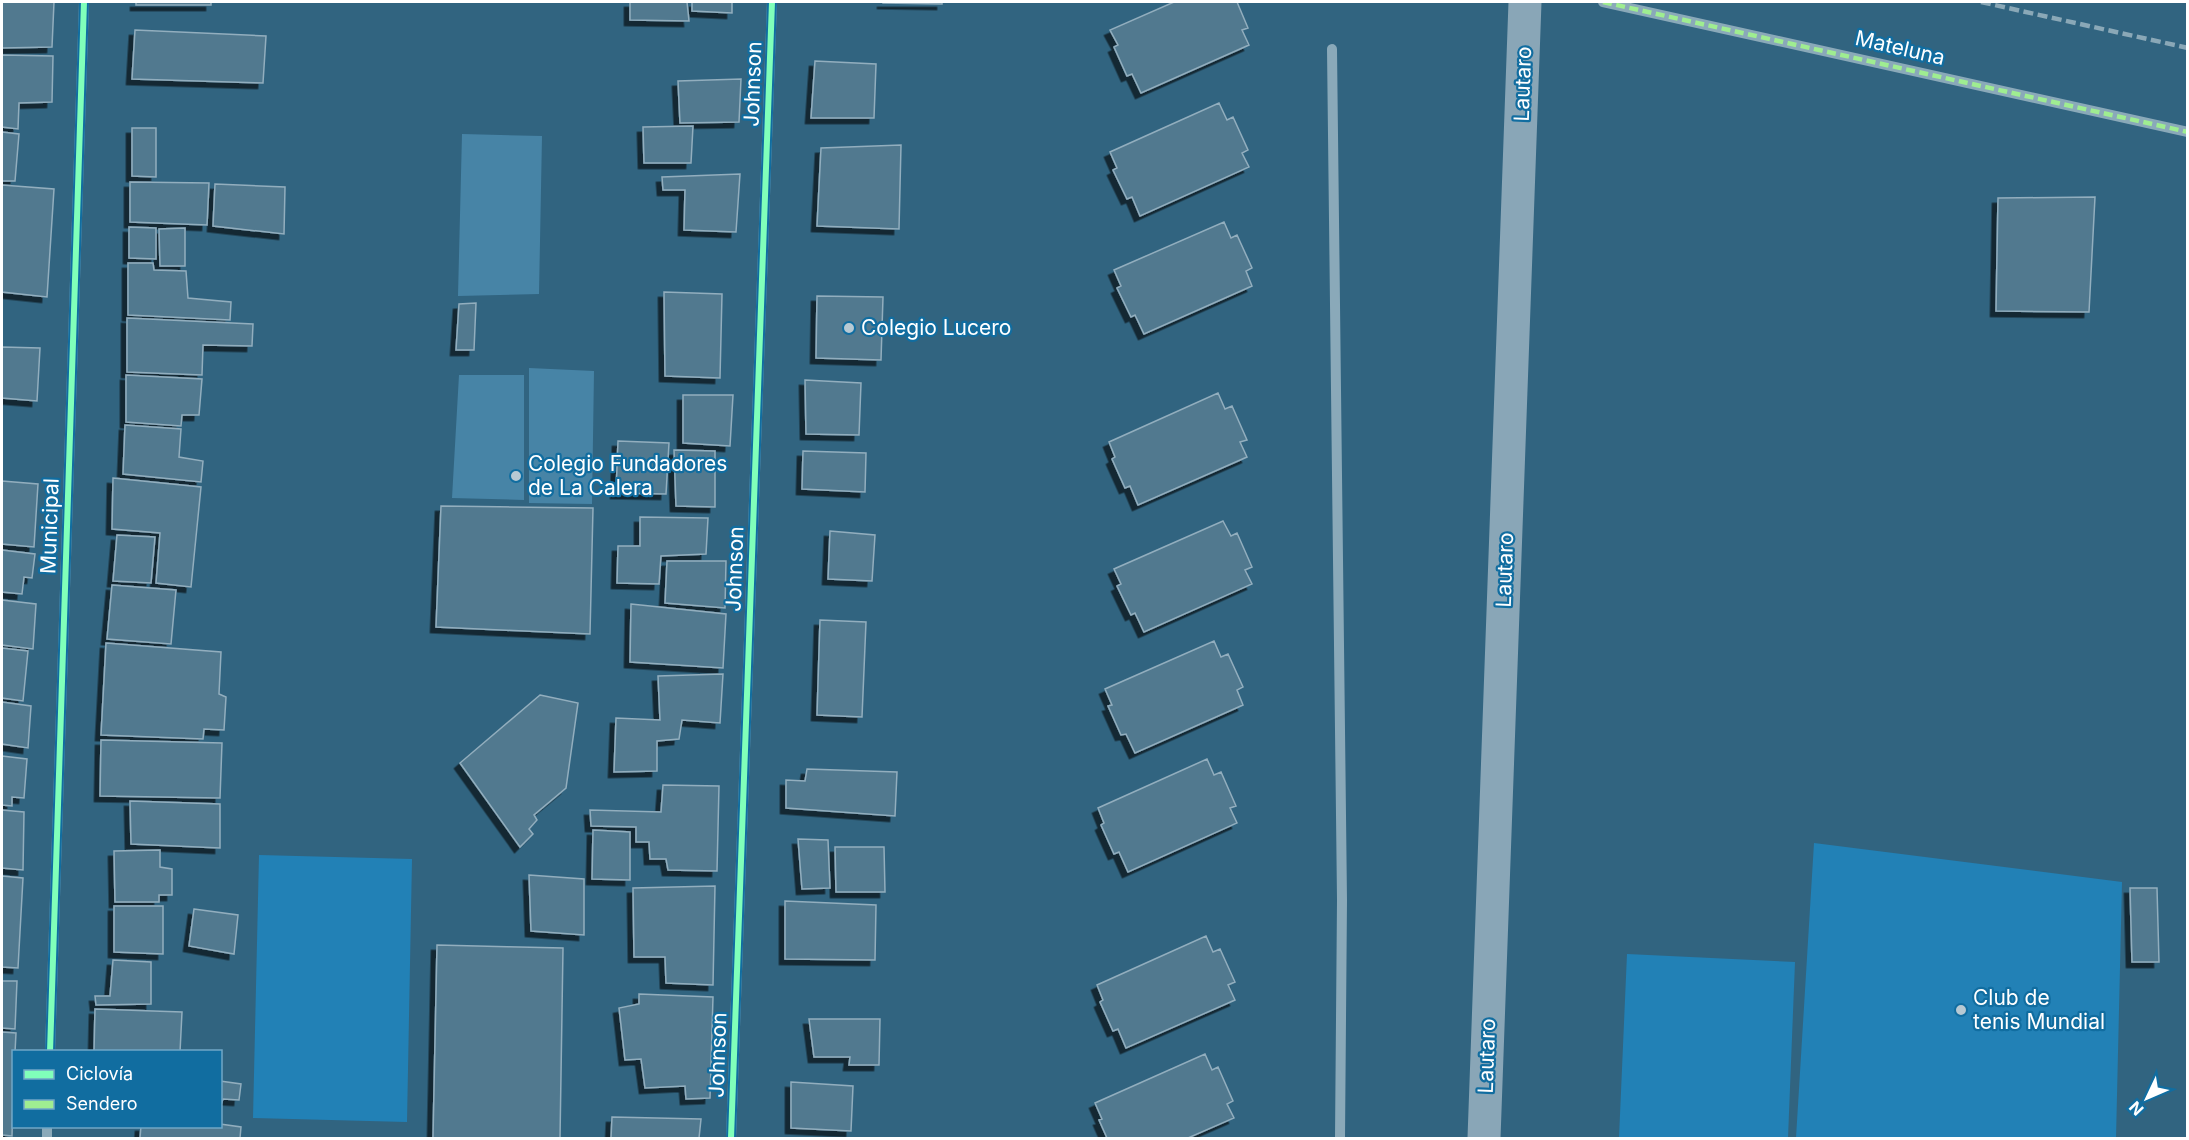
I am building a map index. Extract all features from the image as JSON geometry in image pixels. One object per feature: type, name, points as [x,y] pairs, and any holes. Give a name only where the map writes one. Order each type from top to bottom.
[{"type":"main road","name":"Lautaro","points":[[1484,1138],[1525,2]]},
{"type":"street","name":"Municipal","points":[[50,1050],[84,2]]},
{"type":"street","name":"Johnson","points":[[732,1138],[772,2]]},
{"type":"street","name":"Mateluna","points":[[1603,2],[2187,132]]},
{"type":"street","points":[[1332,49],[1342,900],[1340,1138]]},
{"type":"shaded area","points":[[462,134],[542,136],[539,294],[458,296]]},
{"type":"shaded area","points":[[529,368],[594,371],[592,504],[529,503]]},
{"type":"shaded area","points":[[459,375],[524,375],[524,500],[452,498]]},
{"type":"shaded area","name":"Club de tenis Mundial","points":[[1814,843],[2122,882],[2116,1138],[1796,1138]]},
{"type":"shaded area","points":[[259,855],[412,859],[407,1122],[253,1118]]},
{"type":"shaded area","points":[[1627,954],[1795,962],[1788,1138],[1619,1138]]},
{"type":"building","points":[[2,2],[54,2],[52,47],[2,48]]},
{"type":"building","points":[[136,2],[211,2],[211,5],[136,5]]},
{"type":"building","points":[[630,2],[687,2],[689,21],[630,20]]},
{"type":"building","points":[[692,2],[732,2],[732,13],[692,11]]},
{"type":"building","points":[[942,2],[942,4],[883,3]]},
{"type":"building","points":[[1174,2],[1237,2],[1248,28],[1242,30],[1249,45],[1141,93],[1132,74],[1127,76],[1114,47],[1118,45],[1110,30]]},
{"type":"building","points":[[135,30],[266,36],[263,83],[132,79]]},
{"type":"building","points":[[2,55],[53,56],[52,102],[19,103],[18,129],[2,127]]},
{"type":"building","points":[[815,61],[876,64],[874,118],[811,118]]},
{"type":"building","points":[[741,79],[739,122],[680,123],[678,81]]},
{"type":"building","points":[[1219,103],[1227,120],[1233,117],[1248,150],[1242,153],[1249,167],[1140,216],[1132,197],[1127,199],[1113,170],[1117,168],[1110,152]]},
{"type":"building","points":[[693,126],[691,163],[644,163],[643,127]]},
{"type":"building","points":[[132,128],[156,128],[156,177],[132,176]]},
{"type":"building","points":[[2,132],[19,134],[15,181],[2,181]]},
{"type":"building","points":[[901,145],[899,229],[817,226],[821,148]]},
{"type":"building","points":[[740,174],[736,232],[684,230],[685,190],[663,190],[662,177]]},
{"type":"building","points":[[130,182],[209,183],[207,225],[130,222]]},
{"type":"building","points":[[215,184],[285,187],[284,234],[213,226]]},
{"type":"building","points":[[2,185],[54,189],[47,297],[2,292]]},
{"type":"building","points":[[2095,197],[2089,312],[1996,311],[1998,198]]},
{"type":"building","points":[[1224,222],[1231,238],[1237,235],[1252,268],[1246,271],[1252,286],[1144,334],[1135,315],[1131,317],[1117,288],[1121,286],[1114,270]]},
{"type":"building","points":[[129,227],[156,228],[156,259],[129,258]]},
{"type":"building","points":[[185,228],[185,266],[160,266],[159,229]]},
{"type":"building","points":[[128,263],[153,263],[154,270],[186,271],[188,298],[231,302],[230,320],[128,315]]},
{"type":"building","points":[[664,292],[722,294],[720,378],[665,376]]},
{"type":"building","name":"Colegio Lucero","points":[[817,296],[883,297],[881,360],[816,358]]},
{"type":"building","points":[[476,303],[474,350],[456,350],[459,304]]},
{"type":"building","points":[[127,318],[253,324],[252,346],[203,345],[202,375],[127,372]]},
{"type":"building","points":[[2,347],[40,348],[37,401],[2,398]]},
{"type":"building","points":[[126,375],[202,379],[199,415],[182,415],[181,426],[126,422]]},
{"type":"building","points":[[805,380],[861,383],[859,435],[806,434]]},
{"type":"building","points":[[1218,393],[1225,409],[1232,406],[1247,440],[1240,442],[1247,457],[1138,505],[1130,486],[1125,488],[1112,459],[1115,457],[1109,442]]},
{"type":"building","points":[[683,395],[733,395],[730,446],[683,443]]},
{"type":"building","points":[[125,425],[181,429],[179,457],[203,461],[201,482],[123,474]]},
{"type":"building","points":[[618,441],[669,443],[666,494],[616,493]]},
{"type":"building","points":[[674,450],[715,451],[715,507],[676,506]]},
{"type":"building","points":[[803,451],[866,453],[865,492],[802,489]]},
{"type":"building","points":[[113,478],[201,487],[191,587],[156,583],[160,533],[112,529]]},
{"type":"building","points":[[2,481],[38,484],[34,547],[2,544]]},
{"type":"building","points":[[441,506],[593,508],[590,634],[436,627]]},
{"type":"building","points":[[640,517],[708,518],[706,554],[661,556],[659,584],[617,583],[618,546],[640,546]]},
{"type":"building","points":[[1223,521],[1231,536],[1237,533],[1252,567],[1245,570],[1252,584],[1144,632],[1135,613],[1131,615],[1117,586],[1121,584],[1114,569]]},
{"type":"building","points":[[830,531],[875,535],[872,581],[828,579]]},
{"type":"building","points":[[117,535],[155,537],[151,583],[113,581]]},
{"type":"building","points":[[2,550],[35,554],[32,578],[24,577],[22,594],[2,592]]},
{"type":"building","points":[[667,561],[726,561],[725,608],[665,603]]},
{"type":"building","points":[[112,585],[176,590],[171,644],[107,639]]},
{"type":"building","points":[[2,600],[36,604],[33,649],[2,645]]},
{"type":"building","points":[[631,604],[726,614],[723,668],[630,662]]},
{"type":"building","points":[[820,620],[866,622],[862,717],[817,715]]},
{"type":"building","points":[[1214,641],[1221,657],[1228,654],[1243,687],[1237,690],[1243,705],[1135,753],[1126,734],[1121,735],[1108,706],[1112,705],[1105,689]]},
{"type":"building","points":[[106,643],[221,652],[219,694],[226,697],[224,730],[204,729],[203,739],[101,735]]},
{"type":"building","points":[[2,648],[28,651],[23,701],[2,698]]},
{"type":"building","points":[[723,674],[720,723],[682,720],[679,739],[657,741],[657,771],[614,772],[616,718],[660,720],[658,676]]},
{"type":"building","points":[[540,695],[578,703],[566,788],[534,815],[537,820],[529,829],[533,834],[520,847],[460,763]]},
{"type":"building","points":[[2,702],[31,706],[28,748],[2,744]]},
{"type":"building","points":[[101,740],[222,743],[220,798],[100,796]]},
{"type":"building","points":[[2,756],[27,759],[24,798],[12,797],[12,806],[2,805]]},
{"type":"building","points":[[1207,759],[1214,775],[1221,772],[1236,806],[1230,808],[1237,823],[1128,872],[1119,852],[1114,854],[1101,825],[1104,823],[1098,808]]},
{"type":"building","points":[[807,769],[897,772],[895,816],[786,808],[786,780],[805,781]]},
{"type":"building","points":[[663,785],[719,786],[717,871],[668,870],[666,859],[650,859],[649,842],[636,842],[636,827],[591,826],[590,810],[661,812]]},
{"type":"building","points":[[130,801],[220,804],[220,848],[131,844]]},
{"type":"building","points":[[2,810],[24,812],[23,870],[2,868]]},
{"type":"building","points":[[593,830],[630,832],[630,880],[592,879]]},
{"type":"building","points":[[798,839],[828,840],[830,888],[802,889]]},
{"type":"building","points":[[835,847],[884,847],[885,892],[836,892]]},
{"type":"building","points":[[160,850],[160,867],[172,869],[172,895],[159,895],[159,902],[115,902],[114,851]]},
{"type":"building","points":[[529,875],[584,879],[584,935],[531,931]]},
{"type":"building","points":[[2,876],[23,878],[18,968],[2,967]]},
{"type":"building","points":[[715,886],[713,985],[666,983],[665,957],[634,957],[633,888]]},
{"type":"building","points":[[2130,888],[2157,888],[2159,962],[2132,962]]},
{"type":"building","points":[[785,901],[876,905],[875,960],[785,959]]},
{"type":"building","points":[[114,906],[163,906],[163,954],[114,952]]},
{"type":"building","points":[[194,909],[238,915],[234,954],[189,946]]},
{"type":"building","points":[[1206,936],[1213,952],[1220,949],[1235,982],[1228,985],[1235,1000],[1126,1048],[1118,1029],[1113,1031],[1100,1002],[1103,1000],[1097,985]]},
{"type":"building","points":[[437,945],[563,948],[560,1138],[433,1138]]},
{"type":"building","points":[[113,960],[151,962],[151,1004],[96,1005],[95,996],[110,996]]},
{"type":"building","points":[[2,981],[17,981],[15,1029],[2,1028]]},
{"type":"building","points":[[639,994],[713,997],[710,1098],[686,1099],[685,1086],[645,1088],[641,1059],[625,1060],[619,1008],[639,1004]]},
{"type":"building","points":[[95,1009],[182,1012],[180,1050],[94,1050]]},
{"type":"building","points":[[809,1019],[880,1019],[879,1065],[849,1065],[850,1057],[814,1057]]},
{"type":"building","points":[[2,1032],[16,1033],[15,1050],[12,1050],[12,1136],[2,1135]]},
{"type":"building","points":[[1205,1054],[1212,1070],[1218,1067],[1233,1101],[1227,1104],[1234,1118],[1188,1138],[1107,1138],[1095,1103]]},
{"type":"building","points":[[222,1081],[241,1084],[239,1100],[223,1099],[222,1102]]},
{"type":"building","points":[[791,1082],[853,1086],[851,1131],[791,1128]]},
{"type":"building","points":[[612,1117],[701,1119],[699,1138],[611,1138]]},
{"type":"building","points":[[222,1124],[241,1127],[240,1138],[140,1138],[141,1128],[222,1128]]},
{"type":"railway","points":[[1981,2],[2188,48]]},
{"type":"marked path","points":[[1603,2],[2188,132]]},
{"type":"cycle path","points":[[50,1050],[84,2]]},
{"type":"cycle path","points":[[731,1138],[772,2]]},
{"type":"place","name":"Colegio Lucero","points":[[849,328]]},
{"type":"place","name":"Colegio Fundadores de La Calera","points":[[516,476]]},
{"type":"place","name":"Club de tenis Mundial","points":[[1961,1010]]}]
